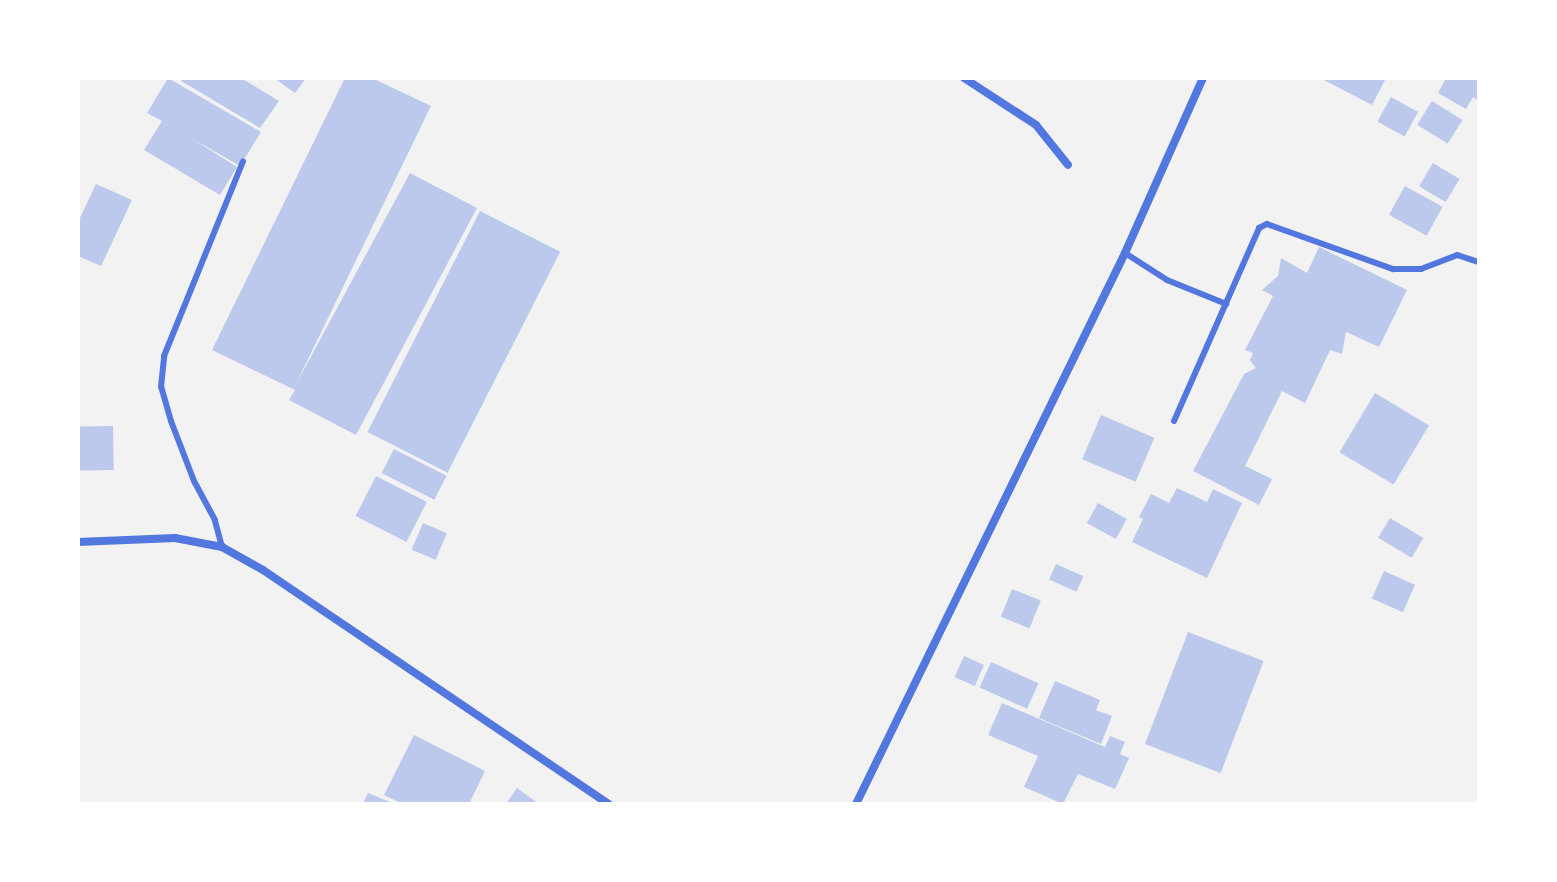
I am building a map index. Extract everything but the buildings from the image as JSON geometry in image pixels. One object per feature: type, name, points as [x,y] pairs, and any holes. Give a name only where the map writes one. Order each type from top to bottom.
[{"type":"street","points":[[964,78],[1036,125],[1068,165]]},
{"type":"street","points":[[856,804],[1125,253],[1203,78]]},
{"type":"street","points":[[78,542],[175,538],[222,547],[263,570],[609,804]]},
{"type":"lane","points":[[222,547],[215,520],[194,481],[161,387],[164,356],[243,161]]},
{"type":"lane","points":[[1174,421],[1259,228],[1267,224],[1393,269],[1421,269],[1457,255],[1479,262]]},
{"type":"lane","points":[[1125,253],[1167,280],[1226,304]]}]
